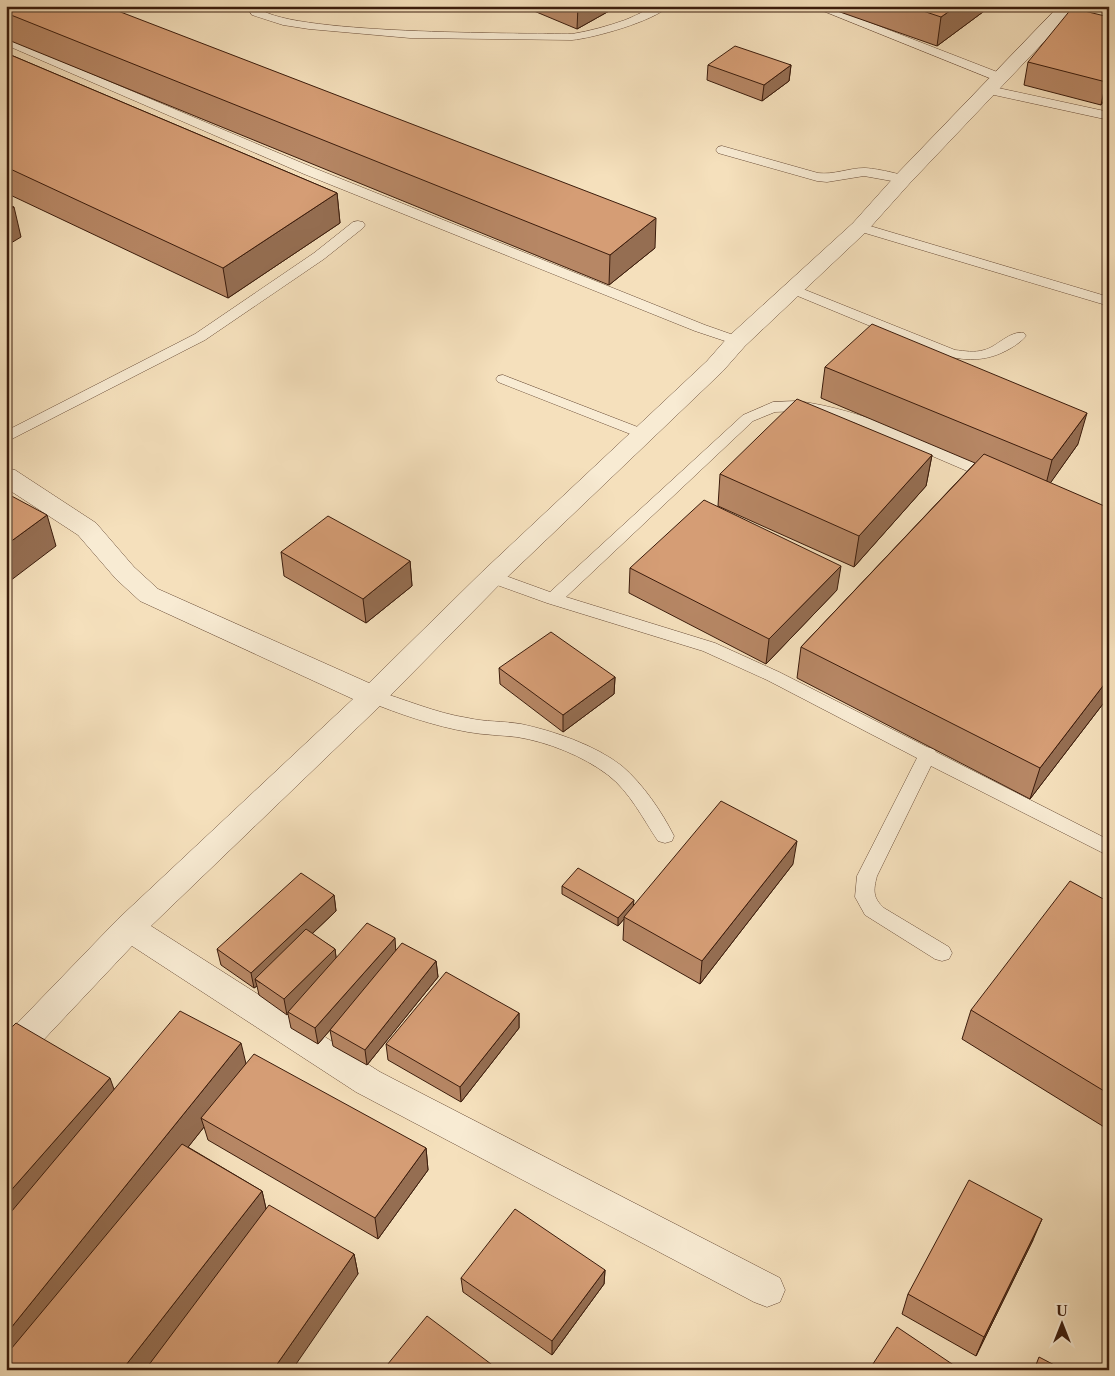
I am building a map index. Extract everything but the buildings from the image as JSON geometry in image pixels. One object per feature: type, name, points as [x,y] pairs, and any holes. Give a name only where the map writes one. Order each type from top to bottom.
[{"type":"street","points":[[6,1058],[129,928],[373,696],[492,577],[715,366],[737,341],[860,227],[903,179],[995,84],[1067,16]]},
{"type":"street","points":[[6,476],[87,529],[125,573],[149,594],[373,696]]},
{"type":"street","points":[[129,928],[368,1082],[767,1290]]},
{"type":"lane","points":[[251,6],[256,13],[283,22],[309,26],[410,35],[572,37],[629,22],[664,6]]},
{"type":"lane","points":[[816,6],[995,84],[1109,116]]},
{"type":"lane","points":[[6,41],[309,171],[700,328],[737,341]]},
{"type":"lane","points":[[722,150],[827,178],[864,172],[903,179]]},
{"type":"lane","points":[[6,437],[200,337],[319,256],[358,225]]},
{"type":"lane","points":[[860,227],[1109,302]]},
{"type":"lane","points":[[793,289],[956,355],[985,355],[1000,350],[1019,336]]},
{"type":"lane","points":[[504,379],[643,434]]},
{"type":"lane","points":[[553,599],[748,418],[773,407],[797,406],[828,410],[858,419],[1005,481]]},
{"type":"lane","points":[[492,577],[553,599],[709,648],[773,676],[928,754],[1109,849]]},
{"type":"lane","points":[[373,696],[404,709],[470,725],[520,731],[549,738],[601,762],[616,771],[665,836]]},
{"type":"lane","points":[[928,754],[867,876],[863,889],[864,897],[869,906],[877,914],[942,953]]}]
